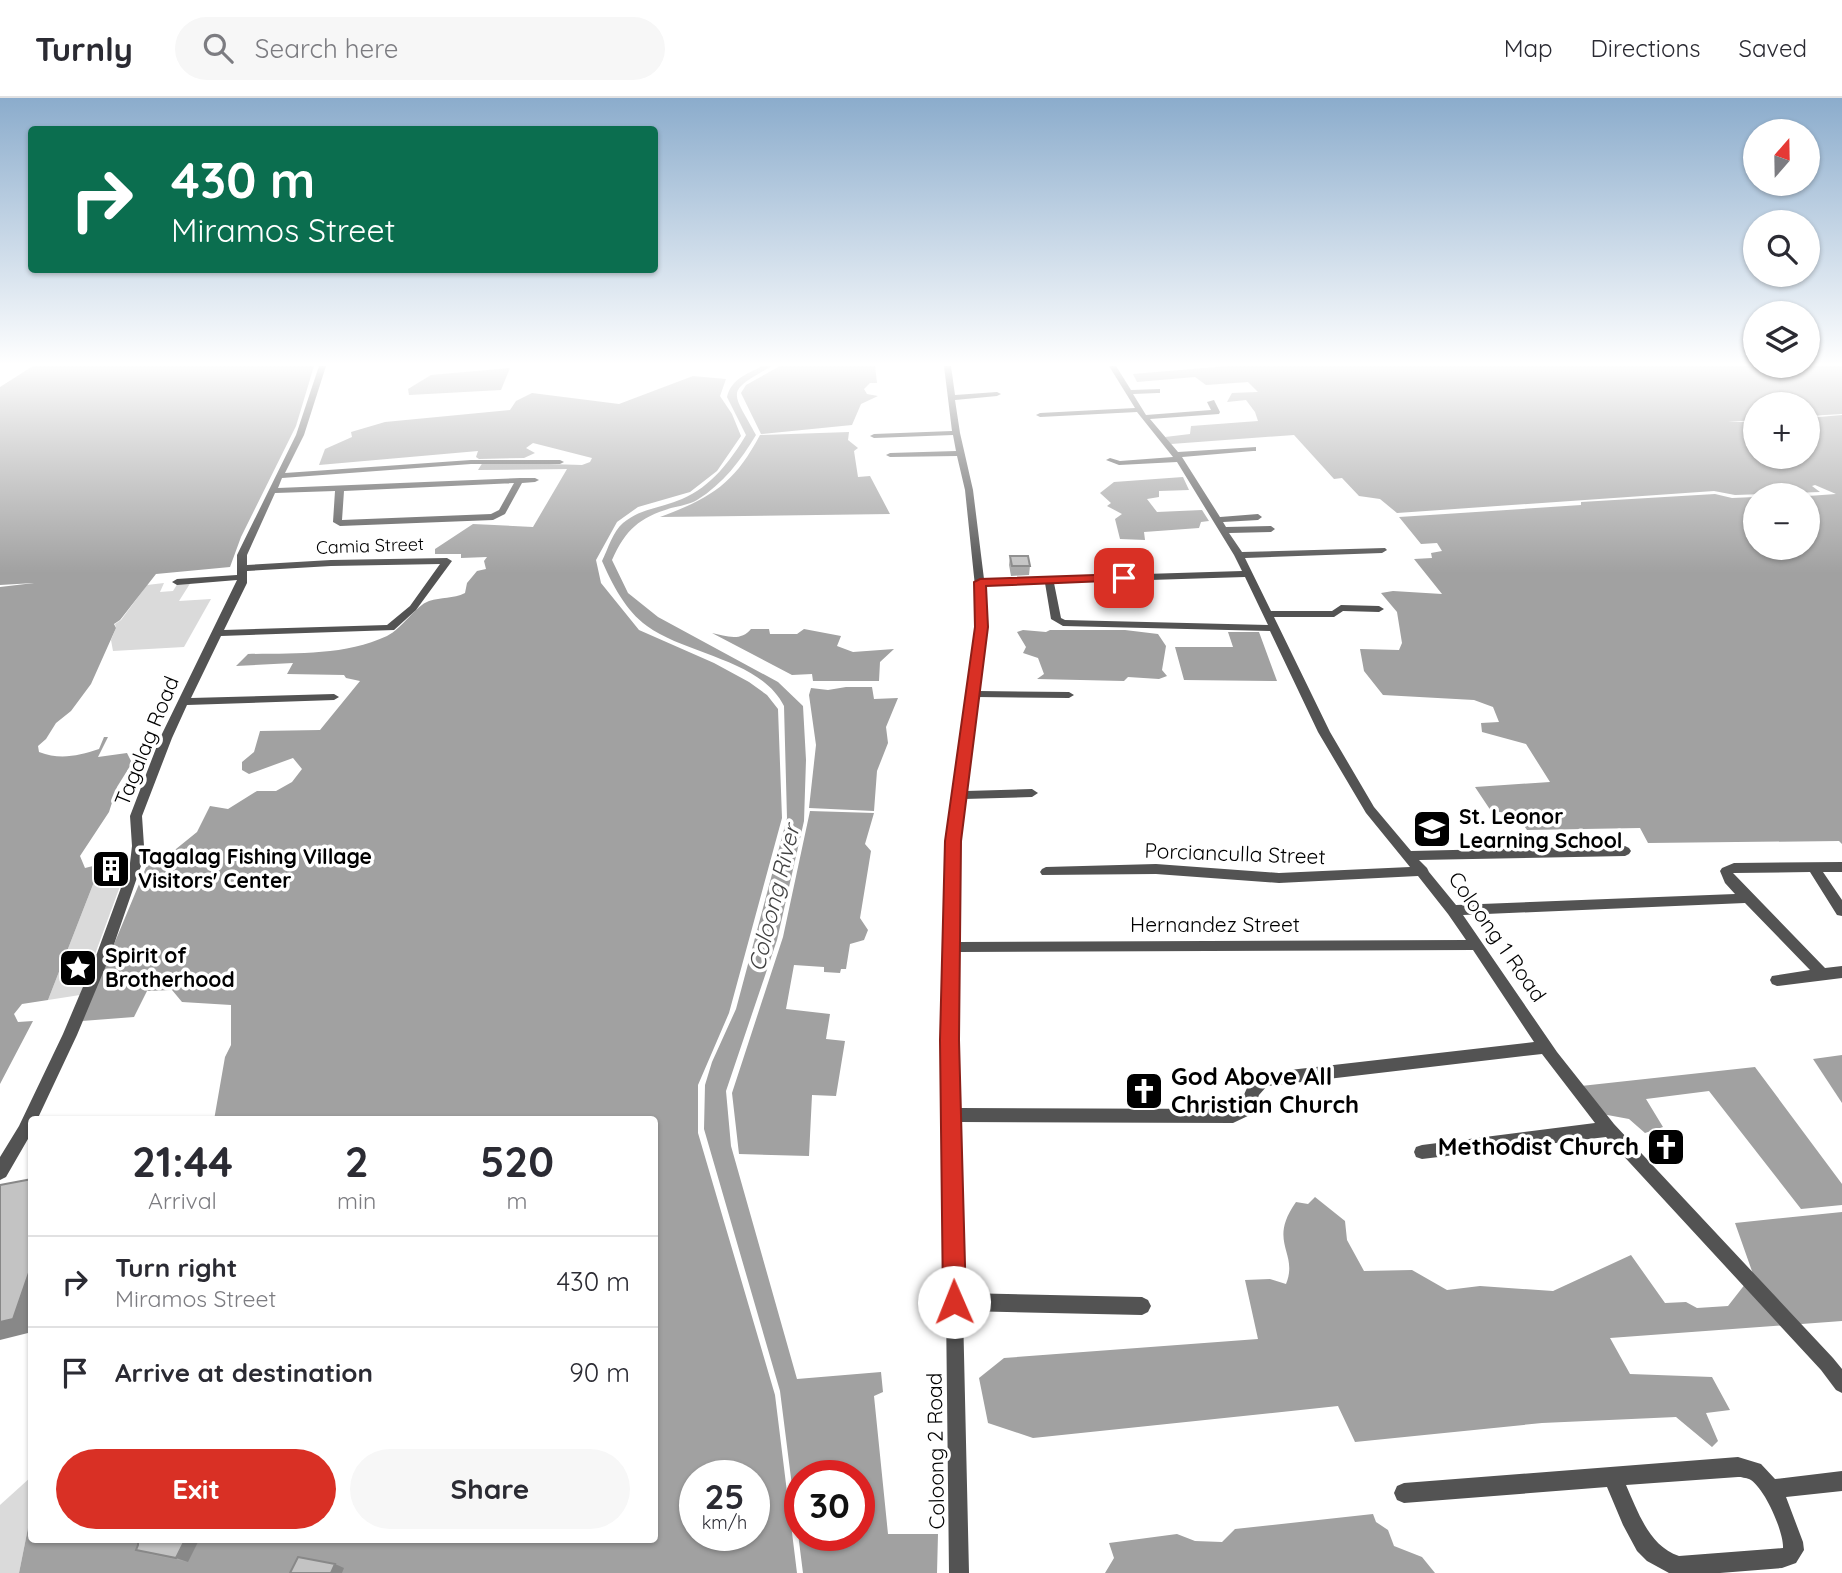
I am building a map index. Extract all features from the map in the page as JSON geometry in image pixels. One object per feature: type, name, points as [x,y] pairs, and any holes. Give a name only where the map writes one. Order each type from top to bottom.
[{"type":"street","name":"Tagalag Road","points":[[29,1116],[70,1035],[103,956],[136,863],[136,816],[183,702],[219,633],[242,573],[242,555],[251,533],[300,435]]},
{"type":"street","points":[[874,436],[906,435]]},
{"type":"street","name":"Coloong 2 Road","points":[[956,435],[970,489],[983,615],[953,841],[951,1115],[959,1573]]},
{"type":"street","name":"Coloong 1 Road","points":[[1159,435],[1177,457],[1250,574],[1324,732],[1359,794],[1453,910],[1545,1047],[1609,1129],[1827,1364],[1842,1384]]},
{"type":"street","points":[[1110,460],[1119,463],[1253,449]]},
{"type":"street","points":[[890,455],[961,453]]},
{"type":"street","points":[[281,476],[471,462],[560,462]]},
{"type":"street","points":[[340,487],[337,522],[427,520],[499,515],[520,480]]},
{"type":"street","points":[[273,491],[535,480]]},
{"type":"street","points":[[1219,525],[1258,517]]},
{"type":"street","points":[[1219,525],[1271,529]]},
{"type":"street","points":[[1239,555],[1382,550]]},
{"type":"street","name":"Camia Street","points":[[219,633],[385,630],[395,626],[412,608],[447,561],[331,563],[242,573]]},
{"type":"street","points":[[177,582],[242,573]]},
{"type":"street","points":[[980,582],[1250,574]]},
{"type":"street","points":[[1049,580],[1056,618],[1063,623],[1273,628]]},
{"type":"street","points":[[1268,614],[1334,614],[1341,608],[1379,609]]},
{"type":"street","points":[[973,694],[1069,695]]},
{"type":"street","points":[[183,702],[334,697]]},
{"type":"street","points":[[959,795],[1032,793]]},
{"type":"street","points":[[1408,856],[1625,851]]},
{"type":"street","points":[[1813,867],[1842,911]]},
{"type":"street","points":[[1822,974],[1727,875],[1729,869],[1842,867]]},
{"type":"street","name":"Porcianculla Street","points":[[1046,872],[1156,869],[1279,878],[1423,872]]},
{"type":"street","points":[[1453,910],[1748,898]]},
{"type":"street","name":"Hernandez Street","points":[[952,947],[1477,945]]},
{"type":"street","points":[[1777,981],[1842,972]]},
{"type":"street","points":[[951,1115],[1233,1116],[1247,1109],[1252,1092],[1263,1080],[1545,1047]]},
{"type":"street","name":"Tagalag Road","points":[[0,1172],[28,1117]]},
{"type":"street","points":[[1422,1153],[1609,1129]]},
{"type":"street","points":[[954,1302],[1142,1306]]},
{"type":"street","points":[[1404,1493],[1613,1477],[1746,1468],[1760,1475],[1770,1489],[1792,1533],[1794,1550],[1789,1556],[1679,1566],[1657,1559],[1648,1551],[1613,1477]]},
{"type":"street","points":[[1770,1489],[1842,1481]]},
{"type":"shaded area","points":[[191,582],[179,601],[211,599],[184,647],[113,651],[111,640],[115,624],[121,620],[147,585],[164,583],[160,592],[173,591],[178,583]]},
{"type":"shaded area","points":[[130,859],[80,995],[48,1000],[101,864]]},
{"type":"shaded area","points":[[28,1480],[28,1528],[19,1573],[0,1573],[0,1505]]},
{"type":"water","points":[[0,435],[292,435],[241,537],[230,567],[156,574],[114,624],[116,628],[91,684],[71,711],[56,723],[38,746],[39,752],[69,756],[99,749],[104,737],[108,737],[98,757],[127,753],[132,763],[117,787],[109,812],[80,856],[85,868],[101,864],[48,1000],[22,1004],[14,1014],[18,1022],[33,1021],[0,1084],[0,587],[34,583],[0,585]]},
{"type":"water","points":[[352,435],[741,435],[717,471],[690,492],[638,507],[617,522],[596,560],[601,583],[639,630],[714,663],[749,682],[767,695],[778,709],[782,818],[729,1013],[698,1085],[698,1133],[775,1395],[784,1468],[784,1551],[794,1551],[797,1573],[19,1573],[28,1528],[28,1543],[658,1543],[658,1116],[215,1116],[225,1057],[231,1045],[231,1005],[182,1002],[172,990],[147,991],[134,1017],[82,1021],[147,865],[176,849],[197,832],[210,806],[228,809],[257,791],[276,791],[292,782],[302,769],[293,758],[249,774],[242,770],[242,762],[254,752],[260,731],[320,730],[360,681],[346,678],[344,675],[287,674],[293,663],[236,666],[248,654],[319,652],[371,642],[393,632],[424,604],[465,593],[467,583],[477,571],[486,569],[484,561],[487,557],[461,558],[461,554],[435,554],[435,549],[473,524],[533,527],[567,469],[478,470],[483,462],[582,465],[590,462],[592,458],[533,443],[526,448],[535,453],[524,458],[479,459],[476,457],[478,451],[319,465],[325,449],[352,437]]},
{"type":"water","name":"Coloong River","points":[[746,435],[756,435],[738,462],[715,487],[697,500],[642,521],[628,533],[612,560],[628,593],[658,617],[778,682],[803,706],[806,760],[804,821],[777,940],[726,1091],[731,1146],[797,1379],[881,1372],[883,1392],[874,1396],[888,1534],[938,1534],[937,1573],[803,1573],[800,1551],[875,1551],[875,1460],[789,1460],[780,1391],[704,1129],[705,1085],[712,1062],[736,1009],[787,818],[784,706],[773,690],[758,678],[722,659],[663,636],[639,620],[615,588],[602,561],[619,526],[637,514],[692,494],[711,480],[734,454]]},
{"type":"water","points":[[760,435],[849,435],[848,440],[858,448],[854,451],[858,477],[870,476],[890,514],[660,517],[707,496],[719,487],[741,466]]},
{"type":"water","points":[[1183,435],[1743,435],[1743,469],[1820,469],[1820,435],[1842,435],[1842,844],[1839,841],[1648,843],[1640,828],[1527,830],[1516,814],[1491,811],[1475,787],[1550,782],[1526,744],[1482,732],[1481,723],[1499,722],[1493,707],[1474,700],[1383,695],[1364,671],[1360,649],[1399,650],[1402,643],[1397,612],[1381,593],[1393,591],[1442,594],[1414,559],[1432,558],[1431,553],[1442,551],[1437,543],[1421,544],[1399,517],[1715,494],[1743,498],[1743,560],[1820,560],[1820,495],[1836,494],[1820,487],[1820,483],[1743,483],[1743,495],[1714,491],[1397,513],[1380,499],[1359,496],[1342,478],[1334,479],[1294,435],[1171,444],[1165,437]]},
{"type":"water","points":[[1183,477],[1189,490],[1159,491],[1159,497],[1147,499],[1157,512],[1202,510],[1209,521],[1201,522],[1199,528],[1144,532],[1145,540],[1120,539],[1115,519],[1122,514],[1107,506],[1111,503],[1100,493],[1114,482]]},
{"type":"water","points":[[751,629],[769,629],[770,634],[797,634],[804,629],[841,636],[837,646],[853,652],[894,649],[880,662],[879,681],[813,681],[812,674],[792,675],[712,633],[738,637]]},
{"type":"water","points":[[1125,630],[1158,634],[1166,646],[1162,670],[1167,676],[1159,679],[1128,677],[1124,681],[1037,679],[1044,674],[1038,658],[1023,653],[1026,647],[1017,632]]},
{"type":"water","points":[[1228,632],[1259,632],[1277,681],[1184,680],[1175,647],[1233,647]]},
{"type":"water","points":[[872,687],[874,699],[898,698],[886,727],[888,743],[877,771],[874,811],[809,808],[816,745],[809,695],[811,688],[828,690]]},
{"type":"water","points":[[810,811],[874,813],[865,844],[871,851],[860,918],[868,930],[864,940],[850,944],[846,969],[841,969],[840,973],[824,972],[824,967],[794,965],[786,1009],[830,1014],[826,1039],[845,1041],[836,1096],[812,1095],[809,1156],[739,1154],[732,1093],[783,937]]},
{"type":"water","points":[[1842,1055],[1842,1103],[1813,1059]]},
{"type":"water","points":[[1755,1067],[1842,1184],[1842,1205],[1801,1209],[1709,1091],[1646,1099],[1663,1127],[1645,1133],[1629,1119],[1602,1114],[1581,1086]]},
{"type":"water","points":[[1315,1197],[1345,1221],[1347,1240],[1364,1271],[1412,1270],[1447,1290],[1480,1286],[1553,1291],[1631,1255],[1665,1303],[1686,1302],[1697,1308],[1728,1306],[1753,1274],[1735,1223],[1842,1212],[1842,1321],[1610,1338],[1630,1374],[1712,1377],[1730,1410],[1706,1413],[1718,1441],[1712,1447],[1676,1417],[1542,1423],[1355,1442],[1338,1406],[1033,1438],[988,1423],[979,1378],[1004,1358],[1258,1339],[1245,1280],[1270,1279],[1286,1284],[1289,1263],[1284,1228],[1288,1216],[1296,1202],[1308,1204]]},
{"type":"water","points":[[1373,1514],[1376,1522],[1388,1530],[1394,1546],[1422,1557],[1435,1573],[1105,1573],[1114,1558],[1109,1543],[1177,1534],[1195,1541],[1222,1542],[1235,1529]]},
{"type":"building","points":[[1010,556],[1028,556],[1030,566],[1012,566]]},
{"type":"building","points":[[117,858],[112,870],[97,873],[102,859]]},
{"type":"building","points":[[28,1180],[28,1276],[13,1319],[0,1322],[0,1185]]},
{"type":"building","points":[[184,1543],[176,1558],[136,1550],[138,1545]]},
{"type":"building","points":[[298,1557],[335,1564],[331,1573],[290,1573]]},
{"type":"place","name":"St. Leonor Learning School","points":[[1432,829]]},
{"type":"place","name":"Tagalag Fishing Village Visitors' Center","points":[[111,869]]},
{"type":"place","name":"Spirit of Brotherhood","points":[[78,968]]},
{"type":"place","name":"God Above All Christian Church","points":[[1144,1091]]},
{"type":"place","name":"Methodist Church","points":[[1666,1147]]},
{"type":"route","points":[[954,1302],[950,1040],[953,841],[983,615],[980,582],[1124,578]]}]
